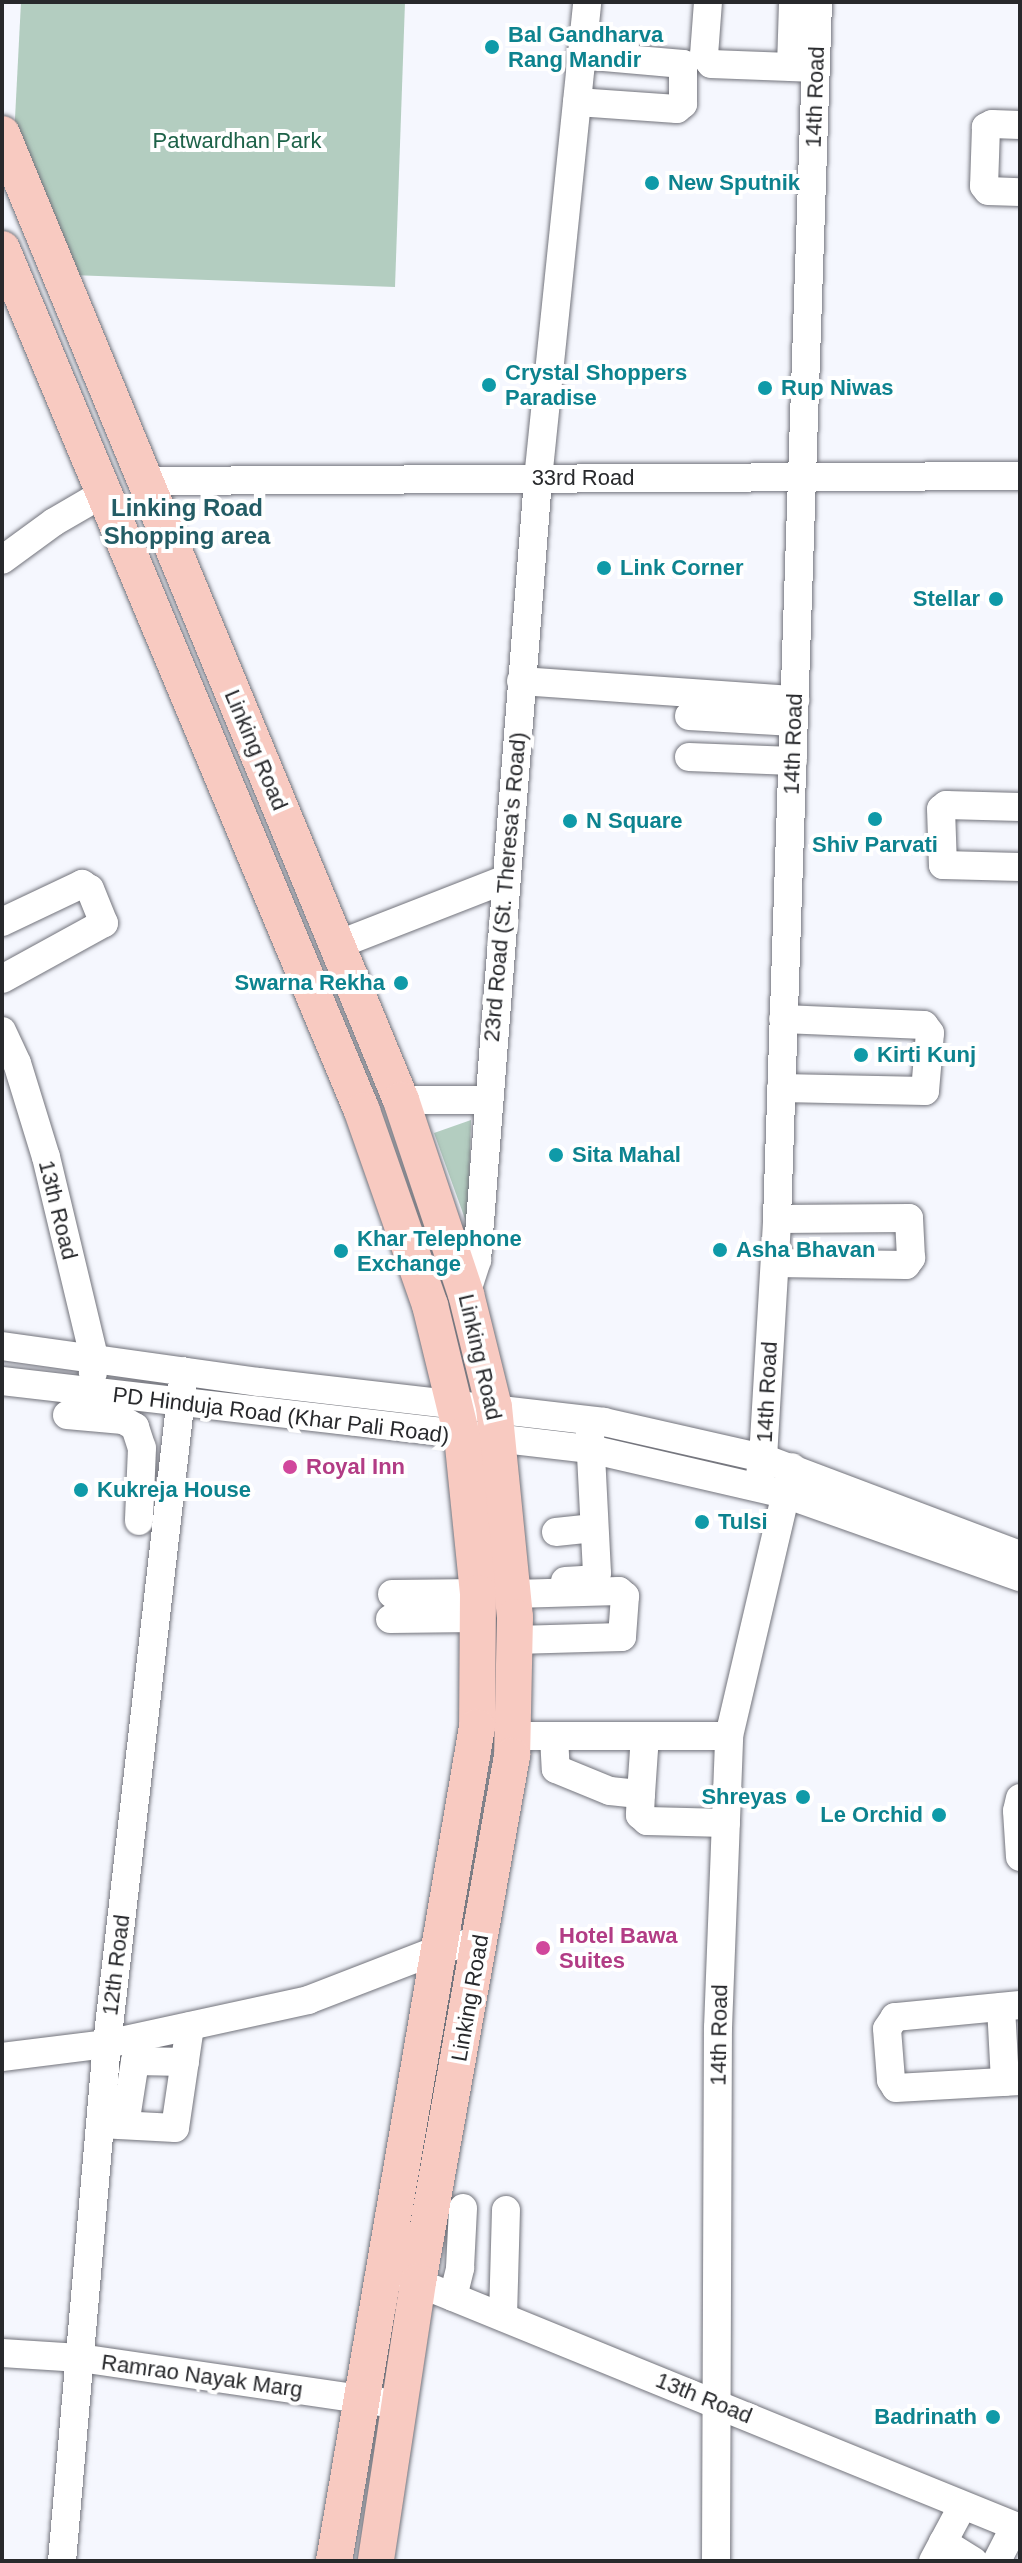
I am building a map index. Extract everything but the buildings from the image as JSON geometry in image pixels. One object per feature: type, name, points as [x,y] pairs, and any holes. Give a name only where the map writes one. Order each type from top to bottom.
[{"type":"main road","name":"Linking Road","points":[[2,134],[401,1100],[466,1294],[496,1422],[495,1598],[440,1949],[402,2276],[401,2405],[376,2561]]},
{"type":"main road","name":"Linking Road","points":[[3,255],[362,1111],[430,1305],[459,1421],[495,1598],[515,1640],[513,1746],[480,1941],[451,2252],[402,2276],[363,2400],[334,2561]]},
{"type":"main road","points":[[362,1111],[401,1100]]},
{"type":"street","name":"23rd Road (St. Theresa's Road)","points":[[466,1294],[477,1260],[538,479],[586,103],[590,56],[587,2]]},
{"type":"street","points":[[708,2],[707,61],[804,68],[793,2]]},
{"type":"street","name":"14th Road","points":[[716,2561],[718,1822],[721,1736],[778,1482],[763,1458],[783,1242],[802,477],[804,68],[818,2]]},
{"type":"street","points":[[586,103],[683,107],[683,64],[590,56]]},
{"type":"street","points":[[1020,125],[992,124],[986,127],[984,186],[988,191],[1020,192]]},
{"type":"street","name":"33rd Road","points":[[145,481],[1020,476]]},
{"type":"street","points":[[2,560],[54,522],[104,493]]},
{"type":"street","points":[[521,681],[794,711]]},
{"type":"street","points":[[689,716],[794,711]]},
{"type":"street","points":[[689,757],[793,761]]},
{"type":"street","points":[[1020,807],[946,805],[941,809],[943,865],[1020,867]]},
{"type":"street","points":[[337,945],[506,879]]},
{"type":"street","points":[[2,922],[82,884],[90,889],[104,923],[2,979]]},
{"type":"street","points":[[924,1025],[930,1033],[925,1091],[789,1056],[924,1025]]},
{"type":"street","name":"13th Road","points":[[2,1031],[9,1064],[46,1157],[94,1357],[73,1407]]},
{"type":"street","points":[[401,1100],[488,1100]]},
{"type":"street","points":[[2,1346],[184,1371],[459,1421],[589,1420],[763,1458]]},
{"type":"street","name":"12th Road","points":[[62,2561],[80,2358],[112,2124],[107,2044],[143,1521],[184,1371]]},
{"type":"street","name":"PD Hinduja Road (Khar Pali Road)","points":[[2,1381],[73,1407],[135,1419],[175,1403],[459,1421]]},
{"type":"street","points":[[135,1419],[143,1521]]},
{"type":"street","points":[[495,1598],[593,1578],[597,1570],[589,1420]]},
{"type":"street","points":[[496,1422],[590,1449],[778,1482],[1020,1555]]},
{"type":"street","points":[[778,1482],[1020,1577]]},
{"type":"street","points":[[556,1532],[594,1528]]},
{"type":"street","points":[[391,1607],[619,1591],[625,1596],[622,1637],[515,1640]]},
{"type":"street","points":[[513,1746],[554,1746],[645,1736],[721,1736]]},
{"type":"street","points":[[645,1736],[642,1819],[718,1822]]},
{"type":"street","points":[[554,1746],[556,1769],[610,1791],[641,1794]]},
{"type":"street","points":[[1020,1798],[1017,1811],[1020,1857]]},
{"type":"street","points":[[2,2057],[107,2044],[308,2000],[440,1949],[480,1941]]},
{"type":"street","points":[[1010,2006],[1013,2082],[896,2088],[891,2080],[887,2029],[895,2017],[1010,2006]]},
{"type":"street","points":[[185,2062],[135,2061],[112,2124],[175,2128],[185,2062],[190,2026]]},
{"type":"street","points":[[453,2297],[451,2252],[463,2208]]},
{"type":"street","points":[[503,2317],[506,2210]]},
{"type":"street","points":[[451,2252],[504,2271]]},
{"type":"street","name":"13th Road","points":[[402,2276],[718,2403],[962,2507],[1018,2527]]},
{"type":"street","name":"Ramrao Nayak Marg","points":[[2,2353],[80,2358],[401,2405]]},
{"type":"street","points":[[962,2507],[938,2552],[974,2561]]},
{"type":"street","points":[[997,2561],[1018,2527]]},
{"type":"green space","name":"Patwardhan Park","points":[[21,2],[405,2],[395,287],[71,275],[14,138]]},
{"type":"green space","points":[[471,1120],[468,1227],[434,1133]]},
{"type":"place","name":"Bal Gandharva Rang Mandir","points":[[492,47]]},
{"type":"place","name":"New Sputnik","points":[[652,183]]},
{"type":"place","name":"Crystal Shoppers Paradise","points":[[489,385]]},
{"type":"place","name":"Rup Niwas","points":[[765,388]]},
{"type":"place","name":"Link Corner","points":[[604,568]]},
{"type":"place","name":"Stellar","points":[[996,599]]},
{"type":"place","name":"Shiv Parvati","points":[[875,819]]},
{"type":"place","name":"N Square","points":[[570,821]]},
{"type":"place","name":"Swarna Rekha","points":[[401,983]]},
{"type":"place","name":"Kirti Kunj","points":[[861,1055]]},
{"type":"place","name":"Sita Mahal","points":[[556,1155]]},
{"type":"place","name":"Asha Bhavan","points":[[720,1250]]},
{"type":"place","name":"Khar Telephone Exchange","points":[[341,1251]]},
{"type":"place","name":"Royal Inn","points":[[290,1467]]},
{"type":"place","name":"Kukreja House","points":[[81,1490]]},
{"type":"place","name":"Tulsi","points":[[702,1522]]},
{"type":"place","name":"Shreyas","points":[[803,1797]]},
{"type":"place","name":"Le Orchid","points":[[939,1815]]},
{"type":"place","name":"Hotel Bawa Suites","points":[[543,1948]]},
{"type":"place","name":"Badrinath","points":[[993,2417]]},
{"type":"district","name":"Linking Road Shopping area","points":[[187,522]]}]
